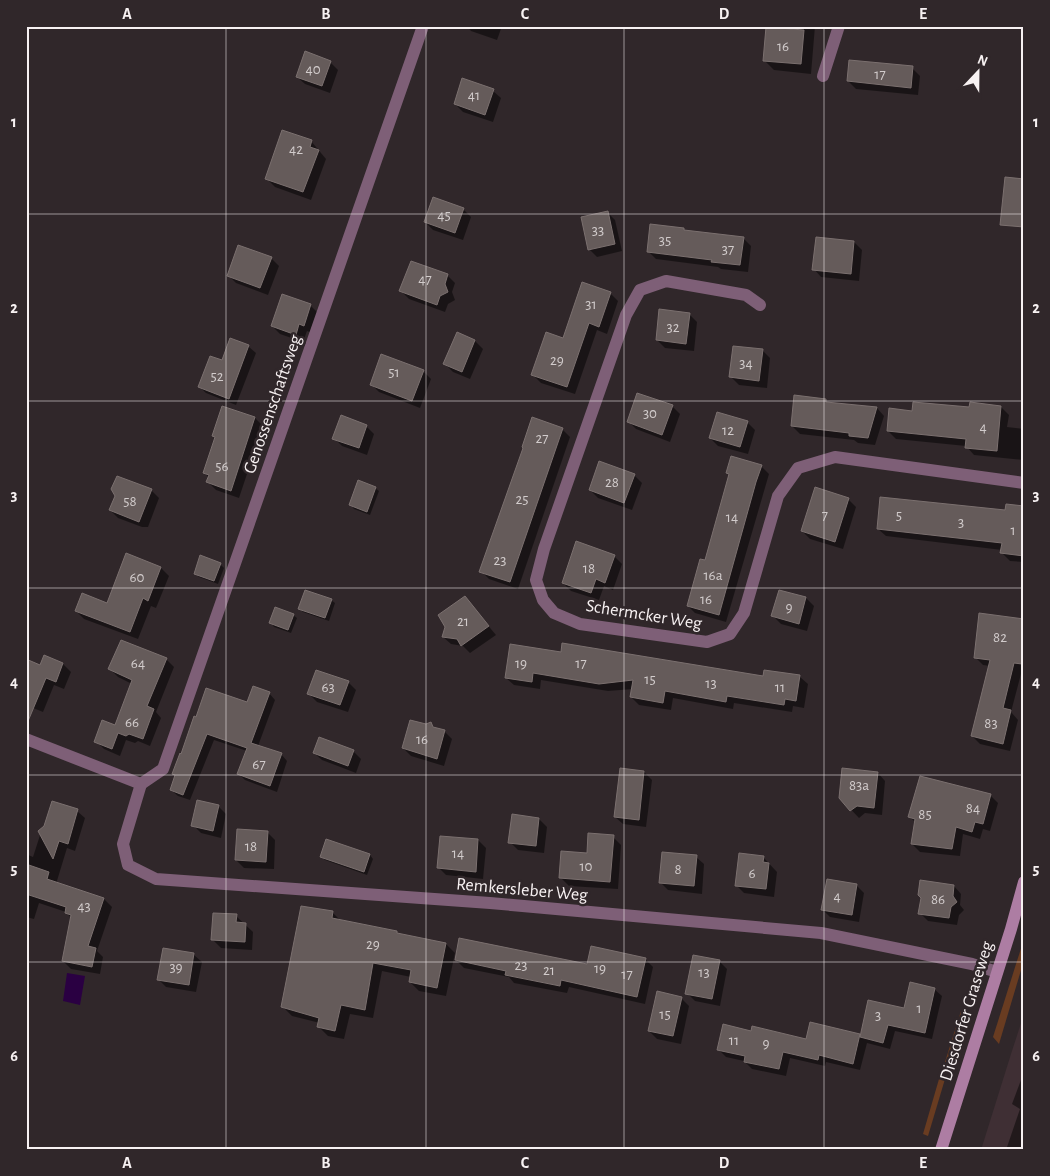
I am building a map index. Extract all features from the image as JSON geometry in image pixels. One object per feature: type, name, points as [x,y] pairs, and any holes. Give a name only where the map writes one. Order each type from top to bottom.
[{"type":"main road","name":"Diesdorfer Graseweg","points":[[941,1150],[1024,882]]},
{"type":"street","name":"Genossenschaftsweg","points":[[141,784],[163,769],[423,26]]},
{"type":"street","points":[[823,76],[839,26]]},
{"type":"street","name":"Schermcker Weg","points":[[760,305],[746,295],[666,281],[640,290],[626,315],[544,549],[536,580],[542,600],[554,613],[580,624],[707,642],[730,634],[744,613],[778,496],[798,468],[835,457],[1024,484]]},
{"type":"street","points":[[26,739],[141,784]]},
{"type":"street","name":"Remkersleber Weg","points":[[141,784],[123,844],[128,865],[156,879],[490,903],[821,933],[972,964],[997,972]]},
{"type":"shaded area","points":[[1023,942],[1024,960],[999,1044],[993,1037]]},
{"type":"shaded area","points":[[67,973],[85,976],[80,1005],[63,1001]]},
{"type":"shaded area","points":[[961,1011],[967,1011],[952,1062],[945,1062]]},
{"type":"shaded area","points":[[1024,1014],[1024,1150],[981,1150],[1011,1054]]},
{"type":"shaded area","points":[[939,1079],[945,1079],[928,1136],[923,1134]]},
{"type":"building","points":[[766,27],[804,30],[801,64],[763,61]]},
{"type":"building","points":[[305,51],[331,61],[322,86],[296,77]]},
{"type":"building","points":[[849,60],[913,66],[911,88],[847,81]]},
{"type":"building","points":[[462,78],[494,89],[485,115],[454,104]]},
{"type":"building","points":[[282,130],[312,140],[310,147],[319,150],[303,192],[265,179]]},
{"type":"building","points":[[1005,177],[1024,179],[1024,227],[1000,225]]},
{"type":"building","points":[[433,197],[464,208],[455,233],[424,222]]},
{"type":"building","points":[[608,211],[615,244],[588,250],[581,217]]},
{"type":"building","points":[[650,224],[744,237],[740,265],[647,252]]},
{"type":"building","points":[[816,237],[854,241],[851,274],[812,270]]},
{"type":"building","points":[[238,245],[272,257],[260,288],[227,276]]},
{"type":"building","points":[[411,261],[448,274],[445,284],[448,292],[440,296],[437,305],[399,291]]},
{"type":"building","points":[[582,282],[611,292],[599,327],[589,323],[567,387],[531,375],[546,332],[563,338]]},
{"type":"building","points":[[282,294],[311,304],[304,326],[299,324],[296,335],[271,326]]},
{"type":"building","points":[[659,309],[690,313],[686,344],[656,340]]},
{"type":"building","points":[[457,332],[475,340],[462,372],[443,364]]},
{"type":"building","points":[[230,338],[249,345],[229,399],[198,387],[210,356],[222,360]]},
{"type":"building","points":[[733,346],[763,349],[759,381],[729,377]]},
{"type":"building","points":[[381,354],[424,370],[412,401],[370,385]]},
{"type":"building","points":[[637,393],[673,405],[662,435],[627,422]]},
{"type":"building","points":[[794,395],[826,399],[826,402],[877,407],[868,438],[849,436],[849,433],[791,426]]},
{"type":"building","points":[[913,402],[969,407],[970,402],[1001,406],[997,451],[965,448],[966,439],[887,431],[889,408],[912,411]]},
{"type":"building","points":[[222,406],[255,417],[231,491],[206,482],[209,475],[203,473],[215,437],[212,436]]},
{"type":"building","points":[[717,412],[748,421],[740,447],[709,438]]},
{"type":"building","points":[[341,415],[367,425],[359,448],[332,439]]},
{"type":"building","points":[[532,417],[563,428],[510,582],[479,572],[523,448]]},
{"type":"building","points":[[731,456],[762,465],[719,615],[687,606],[700,559],[705,560],[729,474],[726,473]]},
{"type":"building","points":[[599,461],[635,474],[624,503],[589,490]]},
{"type":"building","points":[[117,476],[152,489],[139,522],[109,510],[115,496],[111,489]]},
{"type":"building","points":[[358,480],[376,487],[367,512],[349,505]]},
{"type":"building","points":[[815,487],[849,498],[835,542],[801,531]]},
{"type":"building","points":[[880,497],[1005,510],[1006,504],[1024,506],[1024,556],[1000,553],[1002,543],[877,529]]},
{"type":"building","points":[[576,541],[615,555],[605,583],[596,579],[591,593],[562,583]]},
{"type":"building","points":[[126,553],[161,567],[148,601],[143,598],[130,632],[75,611],[82,593],[107,603]]},
{"type":"building","points":[[200,555],[221,563],[214,581],[194,574]]},
{"type":"building","points":[[305,590],[332,599],[325,618],[298,609]]},
{"type":"building","points":[[779,590],[806,597],[799,624],[771,616]]},
{"type":"building","points":[[465,596],[489,626],[461,646],[457,639],[442,637],[445,627],[438,615]]},
{"type":"building","points":[[275,607],[294,614],[288,630],[269,623]]},
{"type":"building","points":[[979,613],[1024,619],[1022,664],[1014,663],[1003,708],[1011,710],[1003,744],[971,736],[990,660],[974,658]]},
{"type":"building","points":[[121,640],[167,658],[147,706],[154,709],[143,739],[129,734],[126,736],[118,733],[112,749],[94,742],[102,720],[115,725],[132,680],[108,669]]},
{"type":"building","points":[[562,643],[763,676],[764,670],[800,675],[796,701],[785,699],[784,705],[727,696],[726,702],[665,691],[663,703],[630,697],[633,680],[599,684],[533,673],[532,682],[505,678],[510,644],[561,652]]},
{"type":"building","points":[[44,655],[63,663],[56,682],[46,678],[26,726],[26,659],[40,665]]},
{"type":"building","points":[[316,670],[349,681],[340,705],[307,694]]},
{"type":"building","points":[[253,686],[270,692],[251,743],[282,753],[270,786],[237,774],[247,748],[207,734],[183,795],[170,790],[175,775],[172,774],[206,688],[247,702]]},
{"type":"building","points":[[410,720],[426,724],[431,722],[433,727],[445,730],[437,759],[402,748]]},
{"type":"building","points":[[319,737],[354,750],[348,766],[313,753]]},
{"type":"building","points":[[620,768],[644,771],[639,820],[614,817]]},
{"type":"building","points":[[842,768],[878,772],[874,808],[857,806],[850,811],[839,798]]},
{"type":"building","points":[[920,776],[991,794],[983,824],[975,822],[972,832],[956,827],[952,849],[911,844],[915,819],[908,817]]},
{"type":"building","points":[[197,800],[219,805],[213,831],[191,826]]},
{"type":"building","points":[[52,801],[78,809],[68,844],[59,841],[53,859],[38,831],[44,826]]},
{"type":"building","points":[[512,814],[539,818],[536,846],[508,843]]},
{"type":"building","points":[[237,829],[268,831],[266,862],[235,860]]},
{"type":"building","points":[[588,833],[614,835],[610,882],[559,878],[561,851],[587,853]]},
{"type":"building","points":[[440,836],[478,839],[476,872],[437,868]]},
{"type":"building","points":[[326,839],[370,854],[364,872],[320,857]]},
{"type":"building","points":[[662,852],[697,855],[694,886],[659,883]]},
{"type":"building","points":[[739,853],[764,856],[763,862],[769,863],[766,889],[735,886]]},
{"type":"building","points":[[26,864],[49,872],[47,879],[104,898],[88,946],[96,948],[92,967],[62,961],[71,915],[65,913],[66,907],[26,894]]},
{"type":"building","points":[[827,879],[857,884],[852,915],[821,910]]},
{"type":"building","points":[[920,880],[954,885],[953,896],[957,902],[951,907],[949,918],[918,914],[921,898],[918,895]]},
{"type":"building","points":[[301,906],[333,911],[332,918],[446,943],[437,988],[409,982],[411,970],[373,963],[365,1010],[341,1005],[335,1031],[317,1027],[319,1018],[281,1007]]},
{"type":"building","points":[[213,913],[237,914],[236,922],[246,923],[245,942],[211,940]]},
{"type":"building","points":[[459,938],[587,964],[591,946],[646,958],[637,997],[561,980],[560,986],[505,975],[506,971],[455,960]]},
{"type":"building","points":[[163,948],[194,953],[189,985],[157,980]]},
{"type":"building","points":[[693,955],[720,960],[712,999],[685,994]]},
{"type":"building","points":[[910,982],[935,988],[925,1033],[888,1025],[883,1043],[860,1037],[868,1000],[904,1008]]},
{"type":"building","points":[[657,991],[682,997],[673,1036],[648,1031]]},
{"type":"building","points":[[810,1022],[860,1034],[853,1064],[819,1055],[818,1060],[783,1052],[779,1069],[744,1062],[745,1056],[717,1050],[723,1024],[751,1031],[752,1026],[806,1039]]}]
